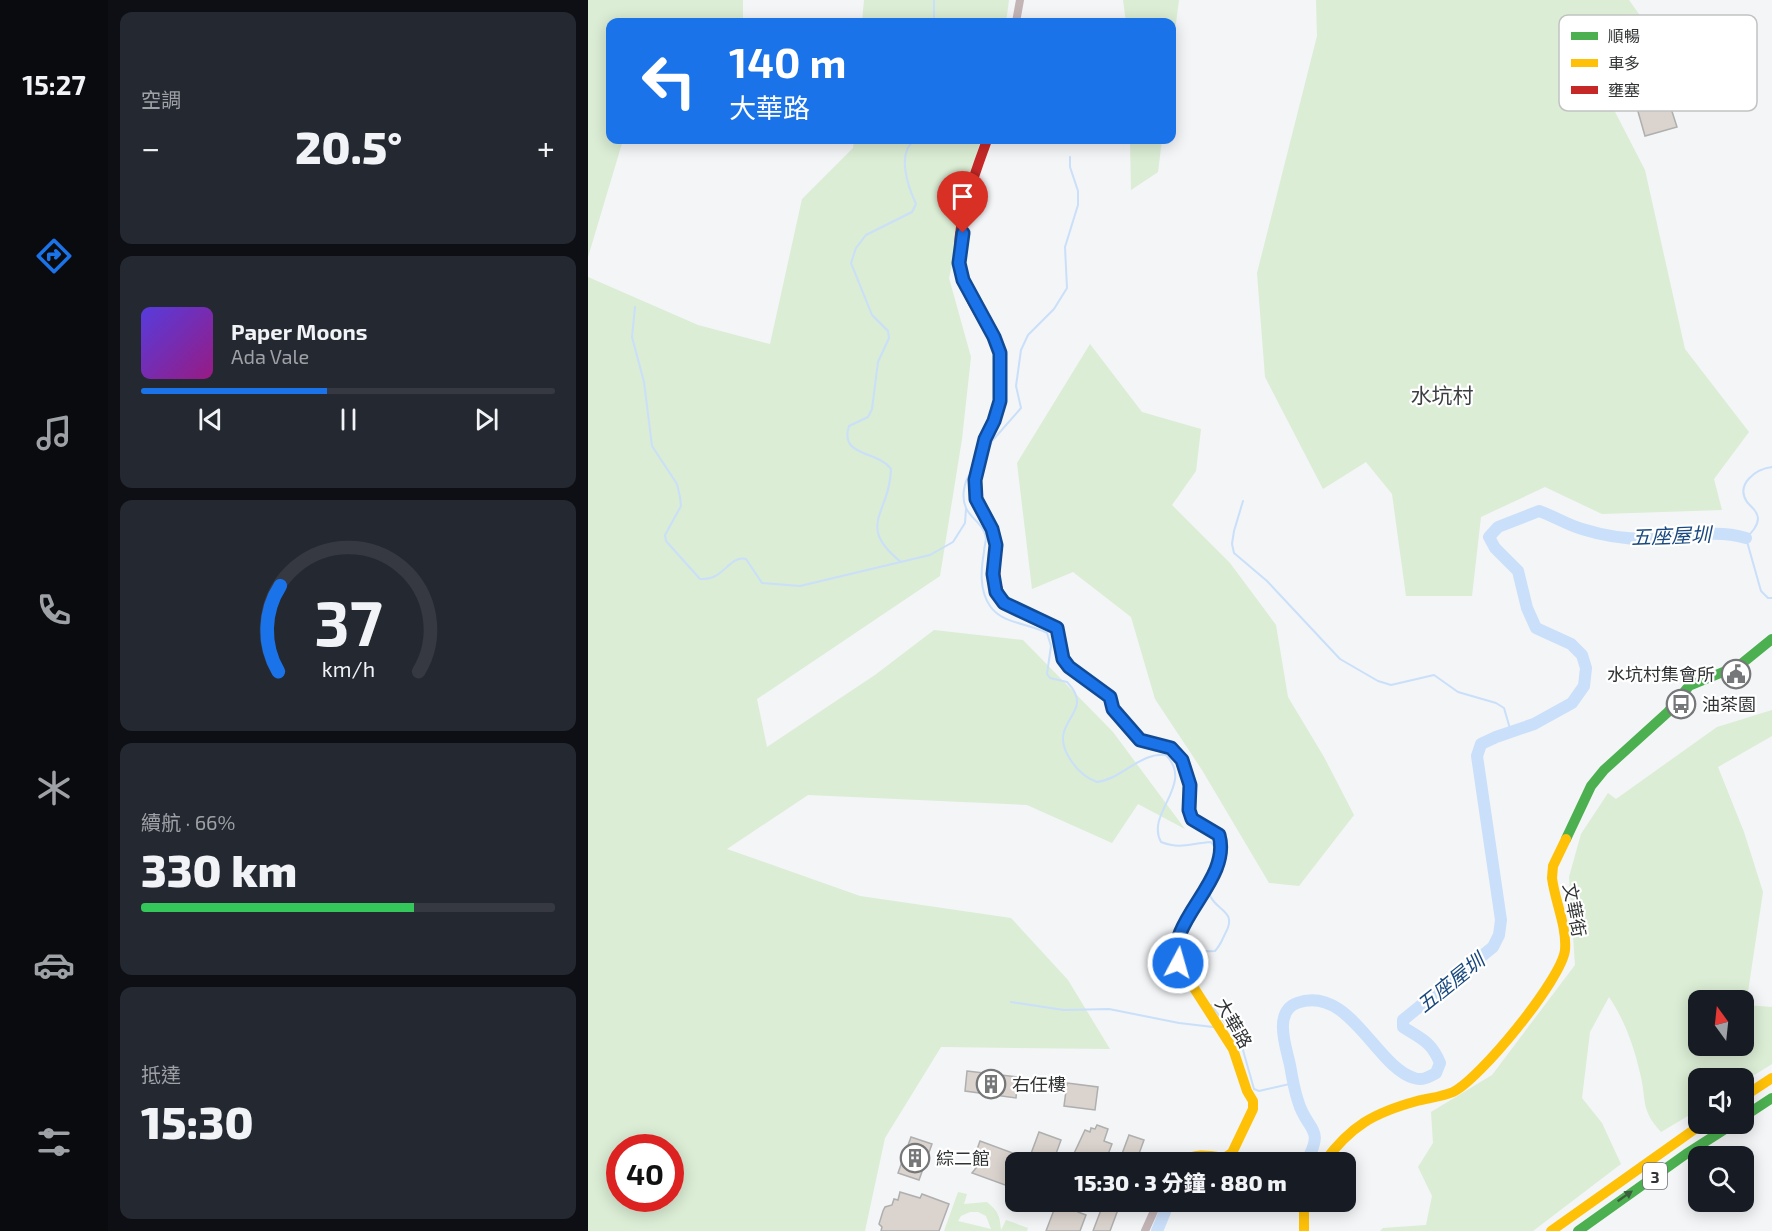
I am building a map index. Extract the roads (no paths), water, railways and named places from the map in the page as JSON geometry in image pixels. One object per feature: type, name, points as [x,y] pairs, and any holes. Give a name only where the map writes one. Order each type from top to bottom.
[{"type":"main road","name":"大華路","points":[[986,144],[968,198],[959,263],[967,291],[988,325],[1000,353],[1000,401],[985,439],[975,480],[976,499],[992,529],[996,545],[993,574],[996,592],[1004,603],[1057,628],[1063,659],[1069,667],[1110,697],[1113,709],[1140,740],[1171,748],[1182,760],[1190,785],[1189,810],[1192,819],[1219,835],[1222,856],[1181,932],[1174,952],[1178,963],[1233,1049],[1247,1091],[1253,1101],[1253,1109],[1232,1152]]},
{"type":"main road","name":"文華街","points":[[1331,1152],[1341,1138],[1371,1115],[1450,1093],[1466,1084],[1507,1038],[1552,981],[1563,960],[1565,940],[1553,882],[1553,866],[1591,786],[1604,770],[1668,712],[1689,686],[1740,665],[1772,639]]},
{"type":"main road","points":[[1754,1090],[1772,1078]]},
{"type":"main road","points":[[1754,1110],[1772,1098]]},
{"type":"main road","name":"3","points":[[1551,1231],[1688,1134]]},
{"type":"main road","name":"3","points":[[1578,1231],[1717,1134]]},
{"type":"main road","points":[[1304,1212],[1304,1231]]},
{"type":"street","points":[[1017,18],[1020,0]]},
{"type":"street","points":[[1145,1231],[1154,1212]]},
{"type":"waterway","points":[[934,0],[934,18]]},
{"type":"waterway","points":[[901,562],[887,549],[877,528],[891,469],[885,463],[854,448],[847,436],[849,426],[868,417],[872,409],[878,362],[889,338],[888,331],[872,315],[851,263],[856,248],[866,235],[912,212],[916,204],[905,170],[906,153],[910,144]]},
{"type":"waterway","points":[[985,457],[992,441],[1021,408],[1016,386],[1021,350],[1028,335],[1054,309],[1067,288],[1065,247],[1078,205],[1078,191],[1070,167],[1070,157]]},
{"type":"waterway","points":[[635,307],[632,337],[644,382],[652,446],[677,484],[680,497],[681,506],[665,535],[666,541],[700,579],[715,576],[735,561],[746,559],[762,583],[800,586],[930,555],[953,542],[965,523],[966,509]]},
{"type":"waterway","points":[[1772,467],[1754,474],[1749,478],[1744,489],[1747,502],[1758,518],[1756,526],[1746,538],[1761,591],[1768,598],[1772,598]]},
{"type":"waterway","points":[[971,473],[965,485],[964,499],[968,512],[985,533],[982,586],[986,600],[1001,616],[1047,633],[1051,646],[1047,674],[1050,678],[1067,682],[1075,693],[1077,703],[1063,736],[1064,748],[1072,762],[1083,774],[1097,782],[1115,776],[1139,761],[1157,755],[1166,755],[1173,766],[1175,777],[1173,788],[1159,820],[1158,831],[1161,842],[1181,846],[1211,842],[1216,849]]},
{"type":"waterway","name":"五座屋圳","points":[[1243,501],[1234,531],[1232,544],[1234,553],[1267,581],[1340,659],[1378,681],[1391,685],[1434,675],[1458,692],[1496,703],[1504,708],[1511,732]]},
{"type":"waterway","name":"五座屋圳","points":[[1311,1152],[1315,1135],[1302,1111],[1294,1088],[1284,1040],[1285,1014],[1297,1003],[1315,1000],[1332,1005],[1347,1015],[1400,1071],[1420,1079],[1436,1073],[1440,1063],[1433,1050],[1425,1041],[1403,1027],[1403,1020],[1493,947],[1499,935],[1501,920],[1477,756],[1481,744],[1534,724],[1572,703],[1584,686],[1586,668],[1582,655],[1571,644],[1536,628],[1527,608],[1518,571],[1495,548],[1489,537],[1498,527],[1539,511],[1576,527],[1622,537],[1659,539],[1721,534],[1746,538]]},
{"type":"waterway","points":[[1182,957],[1193,951],[1215,951],[1229,926],[1227,915],[1211,898],[1208,891]]},
{"type":"waterway","points":[[1011,1002],[1064,1010],[1109,1009],[1179,1023],[1213,1027]]},
{"type":"waterway","points":[[1211,1005],[1241,1043],[1254,1089],[1259,1091],[1294,1083]]},
{"type":"waterway","name":"五座屋圳","points":[[1157,1231],[1165,1212]]},
{"type":"place","name":"水坑村集會所","points":[[1736,674]]},
{"type":"place","name":"油茶園","points":[[1681,704]]},
{"type":"place","name":"右任樓","points":[[991,1084]]},
{"type":"place","name":"綜二館","points":[[915,1158]]},
{"type":"district","name":"水坑村","points":[[1442,394]]}]
